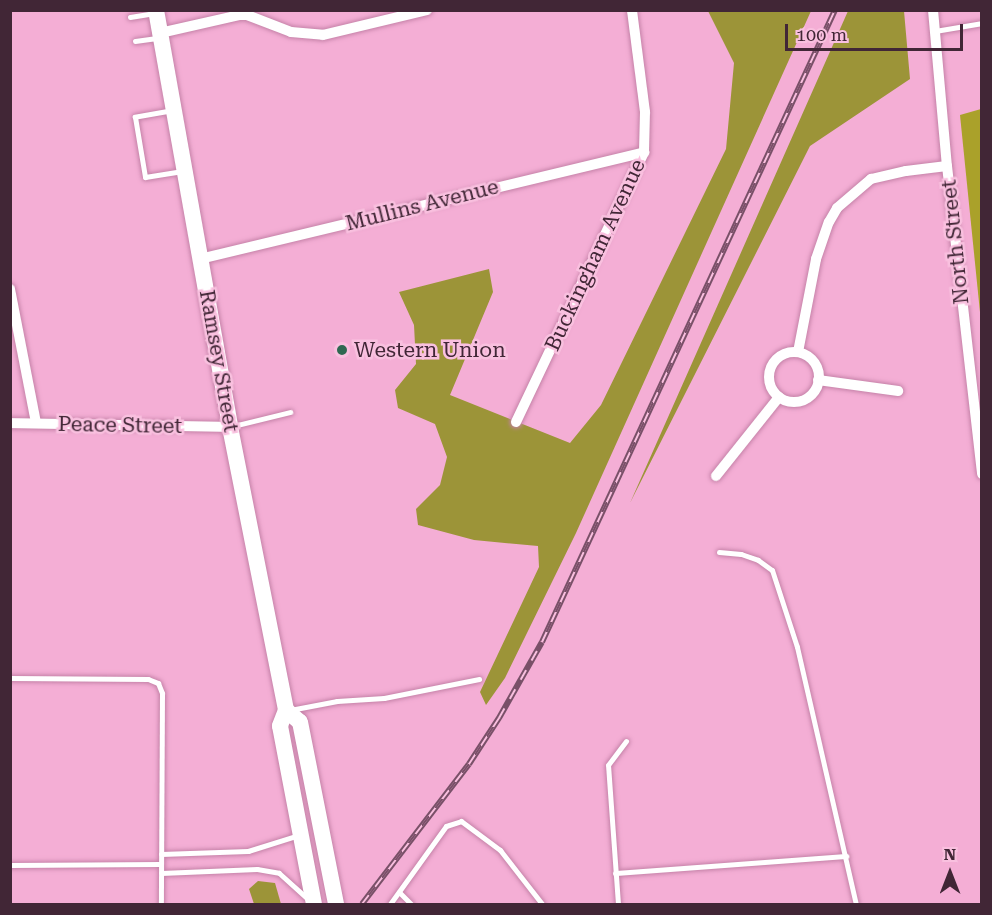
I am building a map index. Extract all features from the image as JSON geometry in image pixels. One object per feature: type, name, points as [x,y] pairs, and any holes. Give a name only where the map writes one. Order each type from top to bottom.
[{"type":"main road","name":"Ramsey Street","points":[[156,12],[285,711],[280,726],[314,904]]},
{"type":"main road","name":"Ramsey Street","points":[[285,711],[300,722],[336,904]]},
{"type":"street","points":[[160,35],[239,15],[248,15],[291,32],[323,35],[427,10]]},
{"type":"street","name":"Buckingham Avenue","points":[[516,422],[644,152],[645,112],[632,10]]},
{"type":"street","name":"North Street","points":[[933,10],[947,166],[979,424],[981,474]]},
{"type":"street","name":"Mullins Avenue","points":[[200,259],[644,152]]},
{"type":"street","points":[[798,352],[816,259],[829,222],[837,208],[871,179],[906,171],[947,166]]},
{"type":"street","points":[[10,289],[36,423]]},
{"type":"street","points":[[798,352],[812,360],[817,366],[818,380],[815,390],[803,400],[787,401],[779,398],[770,386],[769,371],[772,364],[783,354],[798,352]]},
{"type":"street","points":[[818,380],[898,391]]},
{"type":"street","points":[[716,476],[779,398]]},
{"type":"street","name":"Peace Street","points":[[10,423],[231,427]]},
{"type":"lane","points":[[130,17],[156,12]]},
{"type":"lane","points":[[935,31],[981,23]]},
{"type":"lane","points":[[135,40],[160,35]]},
{"type":"lane","points":[[174,110],[135,117],[145,177],[185,170]]},
{"type":"lane","points":[[231,427],[290,412]]},
{"type":"lane","points":[[719,552],[741,554],[758,560],[772,570],[797,647],[856,904]]},
{"type":"lane","points":[[10,678],[148,679],[158,683],[162,693],[161,904]]},
{"type":"lane","points":[[285,711],[337,701],[384,698],[479,679]]},
{"type":"lane","points":[[618,904],[608,765],[626,741]]},
{"type":"lane","points":[[390,904],[446,826],[460,821],[500,850],[542,904]]},
{"type":"lane","points":[[161,855],[248,851],[301,834]]},
{"type":"lane","points":[[615,873],[846,856]]},
{"type":"lane","points":[[10,865],[161,864]]},
{"type":"lane","points":[[161,873],[257,869],[279,873],[314,904]]},
{"type":"lane","points":[[399,892],[411,904]]},
{"type":"shaded area","points":[[708,11],[811,11],[576,533],[505,678],[486,705],[480,692],[539,567],[538,546],[474,540],[418,525],[416,509],[440,485],[447,457],[435,424],[398,408],[395,390],[416,364],[414,325],[399,292],[489,269],[493,292],[450,395],[570,443],[601,405],[726,149],[734,63]]},
{"type":"shaded area","points":[[848,11],[904,11],[910,79],[810,146],[630,503]]},
{"type":"shaded area","points":[[982,109],[981,322],[960,115]]},
{"type":"shaded area","points":[[258,881],[275,883],[281,904],[254,904],[249,889]]},
{"type":"railway","points":[[362,904],[469,764],[499,718],[542,642],[835,10]]},
{"type":"place","name":"Western Union","points":[[342,350]]}]
